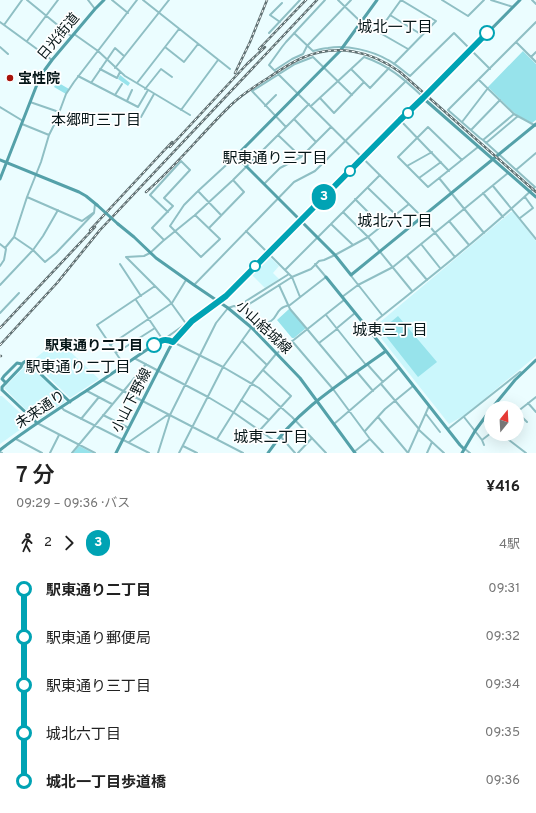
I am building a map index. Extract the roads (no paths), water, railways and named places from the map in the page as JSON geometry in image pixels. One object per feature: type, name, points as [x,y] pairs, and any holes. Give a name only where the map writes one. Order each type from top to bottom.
[{"type":"street","points":[[4,25],[22,0]]},
{"type":"street","points":[[27,0],[46,16],[98,51],[120,72],[190,115]]},
{"type":"street","points":[[27,41],[58,0]]},
{"type":"street","points":[[88,0],[95,9]]},
{"type":"street","name":"日光街道","points":[[0,178],[41,75],[73,35],[104,0]]},
{"type":"street","points":[[112,0],[128,12]]},
{"type":"street","points":[[0,266],[4,260],[5,248],[14,237],[49,135],[66,94],[78,76],[138,0]]},
{"type":"street","points":[[143,0],[230,69]]},
{"type":"street","points":[[115,68],[170,0]]},
{"type":"street","points":[[269,33],[300,0]]},
{"type":"street","points":[[325,0],[286,42],[269,65],[422,217],[455,257]]},
{"type":"street","points":[[338,0],[361,22],[408,49]]},
{"type":"street","points":[[274,70],[303,54],[307,46],[351,0]]},
{"type":"street","points":[[195,215],[220,239],[201,257],[170,226],[184,205],[236,156],[324,67],[342,47],[377,0]]},
{"type":"street","points":[[378,32],[401,0],[436,21],[394,64]]},
{"type":"street","points":[[442,0],[468,16],[484,0]]},
{"type":"street","points":[[491,0],[513,7]]},
{"type":"street","name":"小山下野線","points":[[116,453],[173,342],[187,326],[226,296],[520,0]]},
{"type":"street","points":[[532,0],[536,4]]},
{"type":"street","points":[[280,22],[270,15],[282,3]]},
{"type":"street","points":[[390,15],[422,35]]},
{"type":"street","points":[[0,22],[52,60]]},
{"type":"street","points":[[367,328],[484,233],[536,186],[448,110],[536,22]]},
{"type":"street","points":[[136,83],[179,29]]},
{"type":"street","points":[[294,33],[313,51],[342,47],[369,52],[394,64],[410,76],[454,33],[490,69]]},
{"type":"street","points":[[516,42],[536,62]]},
{"type":"street","points":[[165,47],[184,62],[198,44]]},
{"type":"street","points":[[0,48],[8,54]]},
{"type":"street","points":[[90,83],[115,48],[124,56]]},
{"type":"street","points":[[531,57],[536,52]]},
{"type":"street","points":[[286,127],[252,91],[295,64],[313,57],[352,95]]},
{"type":"street","points":[[163,340],[184,325],[187,326],[172,303],[126,256],[144,256],[150,253],[195,215],[233,180],[294,119],[320,98],[364,57],[390,68],[406,81],[423,98],[536,197]]},
{"type":"street","points":[[181,110],[218,60]]},
{"type":"street","points":[[351,69],[370,88],[390,68]]},
{"type":"street","points":[[100,69],[117,78],[120,72]]},
{"type":"street","points":[[78,76],[138,107],[146,89],[161,69],[172,77]]},
{"type":"street","points":[[351,275],[535,125],[514,114],[479,80]]},
{"type":"street","points":[[194,285],[294,182],[315,171],[406,81]]},
{"type":"street","points":[[320,98],[334,112],[364,82]]},
{"type":"street","points":[[115,95],[122,84]]},
{"type":"street","points":[[462,122],[488,88]]},
{"type":"street","points":[[127,101],[132,90]]},
{"type":"street","points":[[141,117],[154,94]]},
{"type":"street","points":[[265,106],[276,95]]},
{"type":"street","points":[[471,130],[500,100]]},
{"type":"street","points":[[30,102],[59,112]]},
{"type":"street","points":[[0,107],[22,123],[49,135]]},
{"type":"street","points":[[483,140],[514,114]]},
{"type":"street","points":[[486,143],[518,116]]},
{"type":"street","points":[[294,119],[316,142]]},
{"type":"street","points":[[400,120],[449,170]]},
{"type":"street","points":[[264,184],[280,168],[301,157],[331,127]]},
{"type":"street","points":[[462,160],[428,127],[398,157],[428,188],[478,147]]},
{"type":"street","points":[[278,135],[301,157]]},
{"type":"street","points":[[407,166],[432,152]]},
{"type":"street","points":[[516,170],[536,153]]},
{"type":"street","points":[[236,156],[335,255],[383,315]]},
{"type":"street","points":[[0,160],[79,192],[96,204],[94,213],[56,253],[45,262],[33,250],[14,237]]},
{"type":"street","points":[[164,240],[152,228],[168,212],[173,206],[164,198],[190,170],[181,161],[150,195],[168,212]]},
{"type":"street","points":[[419,178],[441,162]]},
{"type":"street","points":[[217,439],[252,384],[276,354],[326,315],[358,285],[393,267],[508,173]]},
{"type":"street","points":[[285,270],[380,175]]},
{"type":"street","points":[[439,178],[484,233]]},
{"type":"street","points":[[209,228],[244,192],[233,180]]},
{"type":"street","points":[[492,186],[536,239]]},
{"type":"street","points":[[368,187],[396,215]]},
{"type":"street","points":[[198,191],[222,215]]},
{"type":"street","points":[[483,193],[503,217]]},
{"type":"street","points":[[27,197],[82,221],[94,213]]},
{"type":"street","points":[[520,219],[533,208],[525,197]]},
{"type":"street","points":[[355,199],[382,226]]},
{"type":"street","name":"小山結城線","points":[[96,204],[162,263],[228,308],[252,328],[300,378],[354,453]]},
{"type":"street","points":[[158,453],[170,415],[216,323],[228,308],[234,306],[246,306],[292,277],[311,269],[319,261],[335,255],[368,237],[408,204]]},
{"type":"street","points":[[0,285],[33,250],[58,210]]},
{"type":"street","points":[[343,212],[368,237],[412,291]]},
{"type":"street","points":[[449,221],[469,245]]},
{"type":"street","points":[[331,224],[353,245]]},
{"type":"street","points":[[246,231],[292,277],[300,297]]},
{"type":"street","points":[[0,244],[5,248]]},
{"type":"street","points":[[421,244],[440,268]]},
{"type":"street","points":[[407,256],[427,280]]},
{"type":"street","points":[[120,264],[141,296]]},
{"type":"street","points":[[315,264],[460,445],[470,453]]},
{"type":"street","points":[[246,306],[246,301],[289,274]]},
{"type":"street","points":[[179,453],[223,368],[252,328],[272,321],[278,311],[290,305],[326,277]]},
{"type":"street","points":[[110,345],[172,303],[186,280]]},
{"type":"street","points":[[276,282],[290,309],[348,378]]},
{"type":"street","points":[[124,365],[97,325],[155,286]]},
{"type":"street","points":[[0,313],[19,293]]},
{"type":"street","points":[[136,300],[163,340]]},
{"type":"street","points":[[319,343],[355,313]]},
{"type":"street","points":[[326,315],[419,430],[444,453]]},
{"type":"street","points":[[116,353],[155,328]]},
{"type":"street","points":[[163,340],[169,340],[259,388],[296,421],[326,453]]},
{"type":"street","name":"未来通り","points":[[1,452],[15,438],[163,340]]},
{"type":"street","points":[[242,341],[267,365]]},
{"type":"street","points":[[292,341],[333,389],[364,432],[383,453]]},
{"type":"street","points":[[268,453],[276,442],[312,404],[386,351]]},
{"type":"street","points":[[134,358],[208,397],[233,412],[276,442]]},
{"type":"street","points":[[497,401],[522,373],[536,360]]},
{"type":"street","points":[[70,402],[29,362],[25,361],[1,390],[37,423],[95,453]]},
{"type":"street","points":[[6,383],[2,379],[4,376],[17,363],[22,364]]},
{"type":"street","points":[[72,453],[146,364]]},
{"type":"street","points":[[334,424],[399,368]]},
{"type":"street","points":[[260,430],[291,396],[263,370]]},
{"type":"street","points":[[357,372],[373,391]]},
{"type":"street","points":[[448,429],[520,372],[522,373]]},
{"type":"street","points":[[102,380],[243,453]]},
{"type":"street","points":[[364,432],[395,400],[413,386]]},
{"type":"street","points":[[87,391],[112,404]]},
{"type":"street","points":[[524,406],[536,397]]},
{"type":"street","points":[[81,418],[99,398]]},
{"type":"street","points":[[241,400],[269,420]]},
{"type":"street","points":[[528,403],[536,412]]},
{"type":"street","points":[[378,417],[408,453],[429,406]]},
{"type":"street","points":[[61,407],[94,426],[149,453]]},
{"type":"street","points":[[426,414],[440,432]]},
{"type":"street","points":[[103,415],[129,428]]},
{"type":"street","points":[[129,443],[166,416],[170,415]]},
{"type":"street","points":[[464,417],[482,440],[484,445]]},
{"type":"street","points":[[462,453],[484,418]]},
{"type":"street","points":[[524,419],[527,422]]},
{"type":"street","points":[[50,453],[59,435]]},
{"type":"street","points":[[281,437],[295,453]]},
{"type":"street","points":[[15,438],[19,442],[42,453]]},
{"type":"street","points":[[299,453],[312,438]]},
{"type":"street","points":[[354,453],[370,439]]},
{"type":"street","points":[[510,441],[526,453]]},
{"type":"street","points":[[427,453],[432,442]]},
{"type":"street","points":[[183,446],[197,453]]},
{"type":"railway","points":[[235,73],[250,42],[267,0]]},
{"type":"railway","points":[[259,49],[306,0]]},
{"type":"railway","points":[[0,345],[57,283],[100,230],[317,0]]},
{"type":"railway","points":[[170,147],[247,64],[265,47]]},
{"type":"railway","points":[[146,192],[235,101],[253,87],[298,60],[315,53],[340,50],[365,54],[400,72],[536,192]]},
{"type":"railway","points":[[90,230],[172,142]]},
{"type":"railway","points":[[0,328],[95,227]]},
{"type":"place","name":"宝性院","points":[[10,78]]},
{"type":"place","name":"駅東通り二丁目","points":[[154,345]]},
{"type":"district","name":"城北一丁目","points":[[395,27]]},
{"type":"district","name":"本郷町三丁目","points":[[96,120]]},
{"type":"district","name":"駅東通り三丁目","points":[[275,158]]},
{"type":"district","name":"城北六丁目","points":[[395,221]]},
{"type":"district","name":"城東三丁目","points":[[390,330]]},
{"type":"district","name":"駅東通り二丁目","points":[[78,367]]},
{"type":"district","name":"城東二丁目","points":[[271,437]]}]
